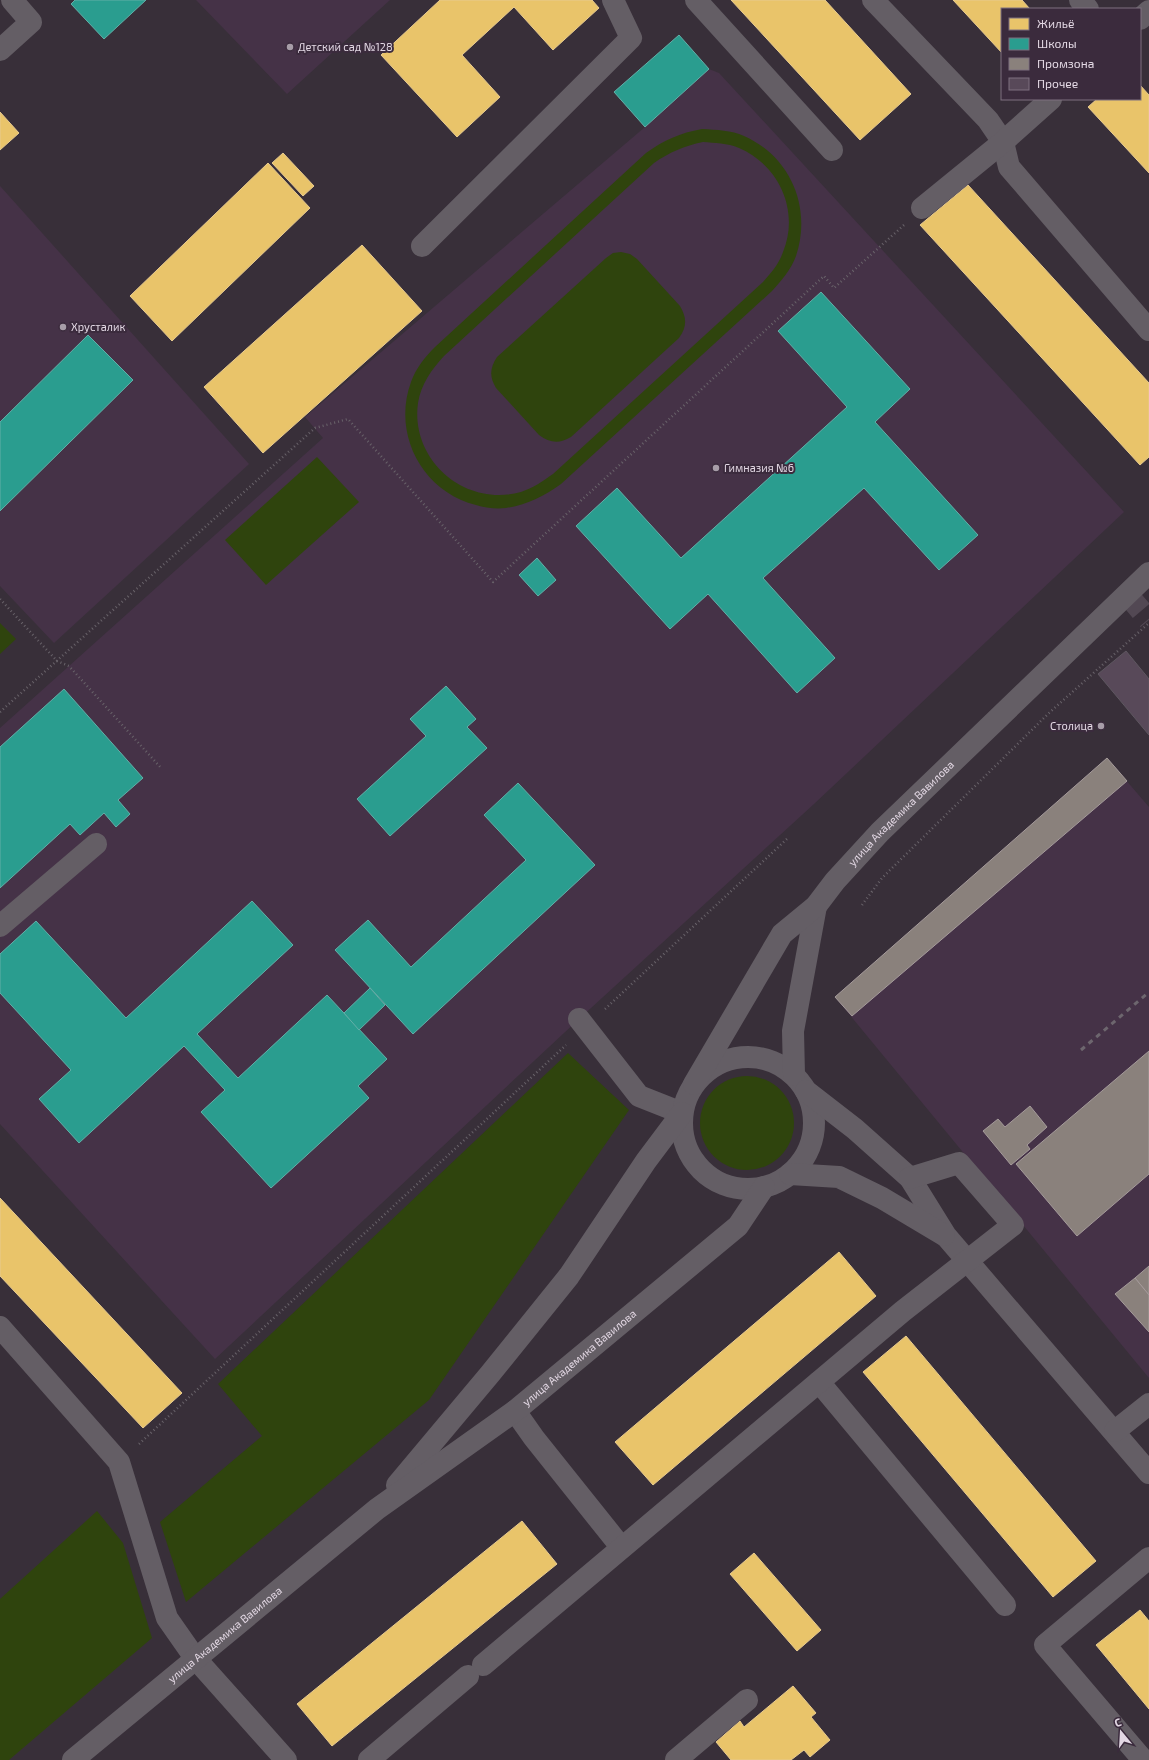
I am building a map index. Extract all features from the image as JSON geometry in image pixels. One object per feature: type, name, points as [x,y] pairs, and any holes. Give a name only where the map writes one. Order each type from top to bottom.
[{"type":"street","points":[[0,50],[31,22],[12,0]]},
{"type":"street","points":[[422,246],[631,38],[613,0]]},
{"type":"street","points":[[696,0],[832,150]]},
{"type":"street","points":[[873,0],[988,120],[1003,142],[1009,167],[1149,330]]},
{"type":"street","points":[[1080,0],[1087,8]]},
{"type":"street","points":[[1141,18],[1149,11]]},
{"type":"street","points":[[922,208],[1003,142],[1050,100]]},
{"type":"street","name":"улица Академика Вавилова","points":[[694,1084],[782,934],[816,906],[835,881],[880,832],[1149,573]]},
{"type":"street","points":[[0,926],[96,844]]},
{"type":"street","points":[[816,906],[793,1031],[800,1083],[813,1113],[813,1135],[805,1157],[790,1174],[778,1182],[764,1187],[746,1189],[727,1186],[711,1178],[697,1165],[687,1150],[682,1132],[682,1113],[686,1098],[694,1084],[710,1068],[731,1058],[754,1057],[776,1062],[800,1083],[855,1129],[910,1178],[946,1236],[1149,1472]]},
{"type":"street","points":[[582,1023],[639,1096],[682,1113]]},
{"type":"street","name":"улица Академика Вавилова","points":[[377,1509],[490,1374],[569,1276],[646,1161],[682,1113]]},
{"type":"street","points":[[369,1760],[903,1311],[1014,1225],[959,1163],[910,1178]]},
{"type":"street","points":[[790,1174],[839,1177],[882,1198],[946,1236]]},
{"type":"street","name":"улица Академика Вавилова","points":[[73,1760],[194,1658],[377,1509],[515,1412],[738,1226],[764,1187]]},
{"type":"street","points":[[0,1327],[119,1462],[167,1618],[194,1658],[286,1760]]},
{"type":"street","points":[[819,1382],[1005,1605]]},
{"type":"street","points":[[1115,1431],[1149,1404]]},
{"type":"street","points":[[515,1412],[621,1547]]},
{"type":"street","points":[[1143,1760],[1045,1645],[1149,1558]]},
{"type":"street","points":[[676,1760],[747,1700]]},
{"type":"path","points":[[0,712],[315,428],[348,419],[493,582],[824,276],[834,288],[922,208]]},
{"type":"path","points":[[0,599],[57,661],[69,666],[162,769]]},
{"type":"path","points":[[862,905],[882,878],[1049,713],[1149,623]]},
{"type":"path","points":[[119,1462],[582,1023],[788,838]]},
{"type":"shaded area","name":"Детский сад №128","points":[[196,0],[390,0],[287,94]]},
{"type":"shaded area","points":[[709,69],[719,73],[1124,512],[814,804],[579,1019],[215,1359],[0,1124],[0,728],[323,438],[305,417],[645,127]]},
{"type":"shaded area","name":"Хрусталик","points":[[0,186],[249,464],[54,643],[0,586]]},
{"type":"shaded area","points":[[1107,758],[1149,807],[1149,1378],[835,997]]},
{"type":"green space","points":[[702,129],[724,131],[744,136],[760,145],[774,157],[785,171],[794,186],[799,202],[801,220],[800,238],[796,256],[786,275],[772,291],[561,484],[548,492],[521,505],[506,508],[487,508],[457,498],[440,487],[427,474],[416,458],[409,440],[406,421],[406,402],[411,382],[421,363],[435,347],[646,153],[659,144],[672,138]],"holes":[[[703,142],[734,146],[753,156],[765,166],[775,178],[782,191],[787,206],[789,221],[788,236],[781,256],[772,272],[763,282],[553,474],[542,482],[521,492],[500,495],[480,493],[462,486],[446,475],[432,460],[423,443],[418,424],[419,396],[424,383],[435,366],[444,356],[654,163],[683,148]]]},
{"type":"green space","points":[[621,252],[630,254],[637,259],[680,306],[685,318],[684,330],[679,338],[571,437],[559,442],[547,440],[539,435],[496,388],[491,376],[493,365],[497,357],[606,258],[613,253]]},
{"type":"green space","points":[[317,457],[359,502],[266,585],[225,540]]},
{"type":"green space","points":[[0,623],[16,639],[0,654]]},
{"type":"green space","points":[[568,1053],[629,1110],[429,1400],[186,1602],[160,1522],[262,1436],[218,1384]]},
{"type":"green space","points":[[747,1076],[765,1079],[780,1090],[791,1105],[794,1123],[791,1141],[780,1156],[765,1167],[747,1170],[729,1167],[714,1156],[703,1141],[700,1123],[703,1105],[714,1090],[729,1079]]},
{"type":"green space","points":[[97,1511],[123,1543],[152,1638],[9,1760],[0,1760],[0,1599]]},
{"type":"building: Жильё","points":[[440,0],[592,0],[599,8],[553,50],[514,7],[462,55],[500,97],[457,137],[381,55]]},
{"type":"building: Жильё","points":[[731,0],[825,0],[911,94],[860,140]]},
{"type":"building: Жильё","points":[[953,0],[1022,0],[1029,8],[1001,8],[1001,52]]},
{"type":"building: Жильё","points":[[1141,86],[1149,95],[1149,173],[1088,107],[1096,100],[1141,100]]},
{"type":"building: Жильё","points":[[0,112],[19,133],[0,150]]},
{"type":"building: Жильё","points":[[283,153],[314,186],[303,196],[272,163]]},
{"type":"building: Жильё","points":[[268,163],[310,208],[172,341],[130,296]]},
{"type":"building: Жильё","points":[[968,185],[1149,383],[1149,457],[1140,465],[920,225]]},
{"type":"building: Жильё","points":[[362,245],[422,311],[263,453],[204,387]]},
{"type":"building: Жильё","points":[[0,1198],[182,1393],[143,1428],[0,1276]]},
{"type":"building: Жильё","points":[[839,1252],[876,1296],[653,1485],[615,1442]]},
{"type":"building: Жильё","points":[[906,1336],[1096,1561],[1053,1597],[863,1372]]},
{"type":"building: Жильё","points":[[522,1521],[557,1564],[332,1746],[297,1704]]},
{"type":"building: Жильё","points":[[754,1553],[821,1630],[797,1651],[730,1574]]},
{"type":"building: Жильё","points":[[1140,1610],[1149,1621],[1149,1709],[1096,1645]]},
{"type":"building: Жильё","points":[[793,1686],[816,1713],[811,1717],[830,1740],[810,1757],[804,1750],[791,1760],[731,1760],[716,1742],[740,1721],[744,1727]]},
{"type":"building: Школы","points":[[75,0],[146,0],[104,39],[71,4]]},
{"type":"building: Школы","points":[[679,35],[709,69],[645,127],[614,92]]},
{"type":"building: Школы","points":[[821,292],[910,389],[875,422],[978,535],[939,570],[864,488],[763,578],[835,658],[797,693],[708,594],[670,629],[576,526],[617,488],[681,558],[847,407],[778,331]]},
{"type":"building: Школы","points":[[88,335],[133,380],[0,511],[0,422]]},
{"type":"building: Школы","points":[[537,558],[556,580],[538,596],[519,575]]},
{"type":"building: Школы","points":[[446,686],[476,719],[467,727],[487,748],[390,836],[357,799],[426,736],[410,719]]},
{"type":"building: Школы","points":[[64,689],[143,778],[118,800],[130,814],[116,827],[104,813],[80,835],[70,824],[0,888],[0,747]]},
{"type":"building: Школы","points":[[518,783],[595,865],[413,1034],[335,950],[368,920],[411,967],[526,860],[484,815]]},
{"type":"building: Школы","points":[[252,901],[293,945],[197,1034],[238,1078],[327,995],[387,1059],[358,1086],[369,1098],[271,1188],[201,1112],[225,1090],[184,1046],[79,1143],[39,1099],[71,1070],[0,993],[0,954],[36,921],[126,1018]]},
{"type":"building: Школы","points":[[370,988],[385,1005],[359,1030],[344,1013]]},
{"type":"building: Промзона","points":[[1107,758],[1127,781],[852,1016],[835,997]]},
{"type":"building: Промзона","points":[[1149,1051],[1149,1174],[1077,1236],[1016,1164]]},
{"type":"building: Промзона","points":[[1030,1106],[1047,1127],[1027,1145],[1030,1149],[1011,1165],[983,1131],[998,1119],[1005,1127]]},
{"type":"building: Промзона","points":[[1149,1266],[1149,1295],[1135,1278]]},
{"type":"building: Промзона","points":[[1135,1278],[1149,1295],[1149,1332],[1115,1294]]},
{"type":"building: Прочее","points":[[1126,651],[1149,679],[1149,735],[1098,674]]},
{"type":"tunnel","points":[[1127,594],[1149,620]]},
{"type":"railway","points":[[1081,1050],[1149,992]]},
{"type":"place","name":"Детский сад №128","points":[[290,47]]},
{"type":"place","name":"Хрусталик","points":[[63,327]]},
{"type":"place","name":"Гимназия №6","points":[[716,468]]},
{"type":"place","name":"Столица","points":[[1101,726]]}]
